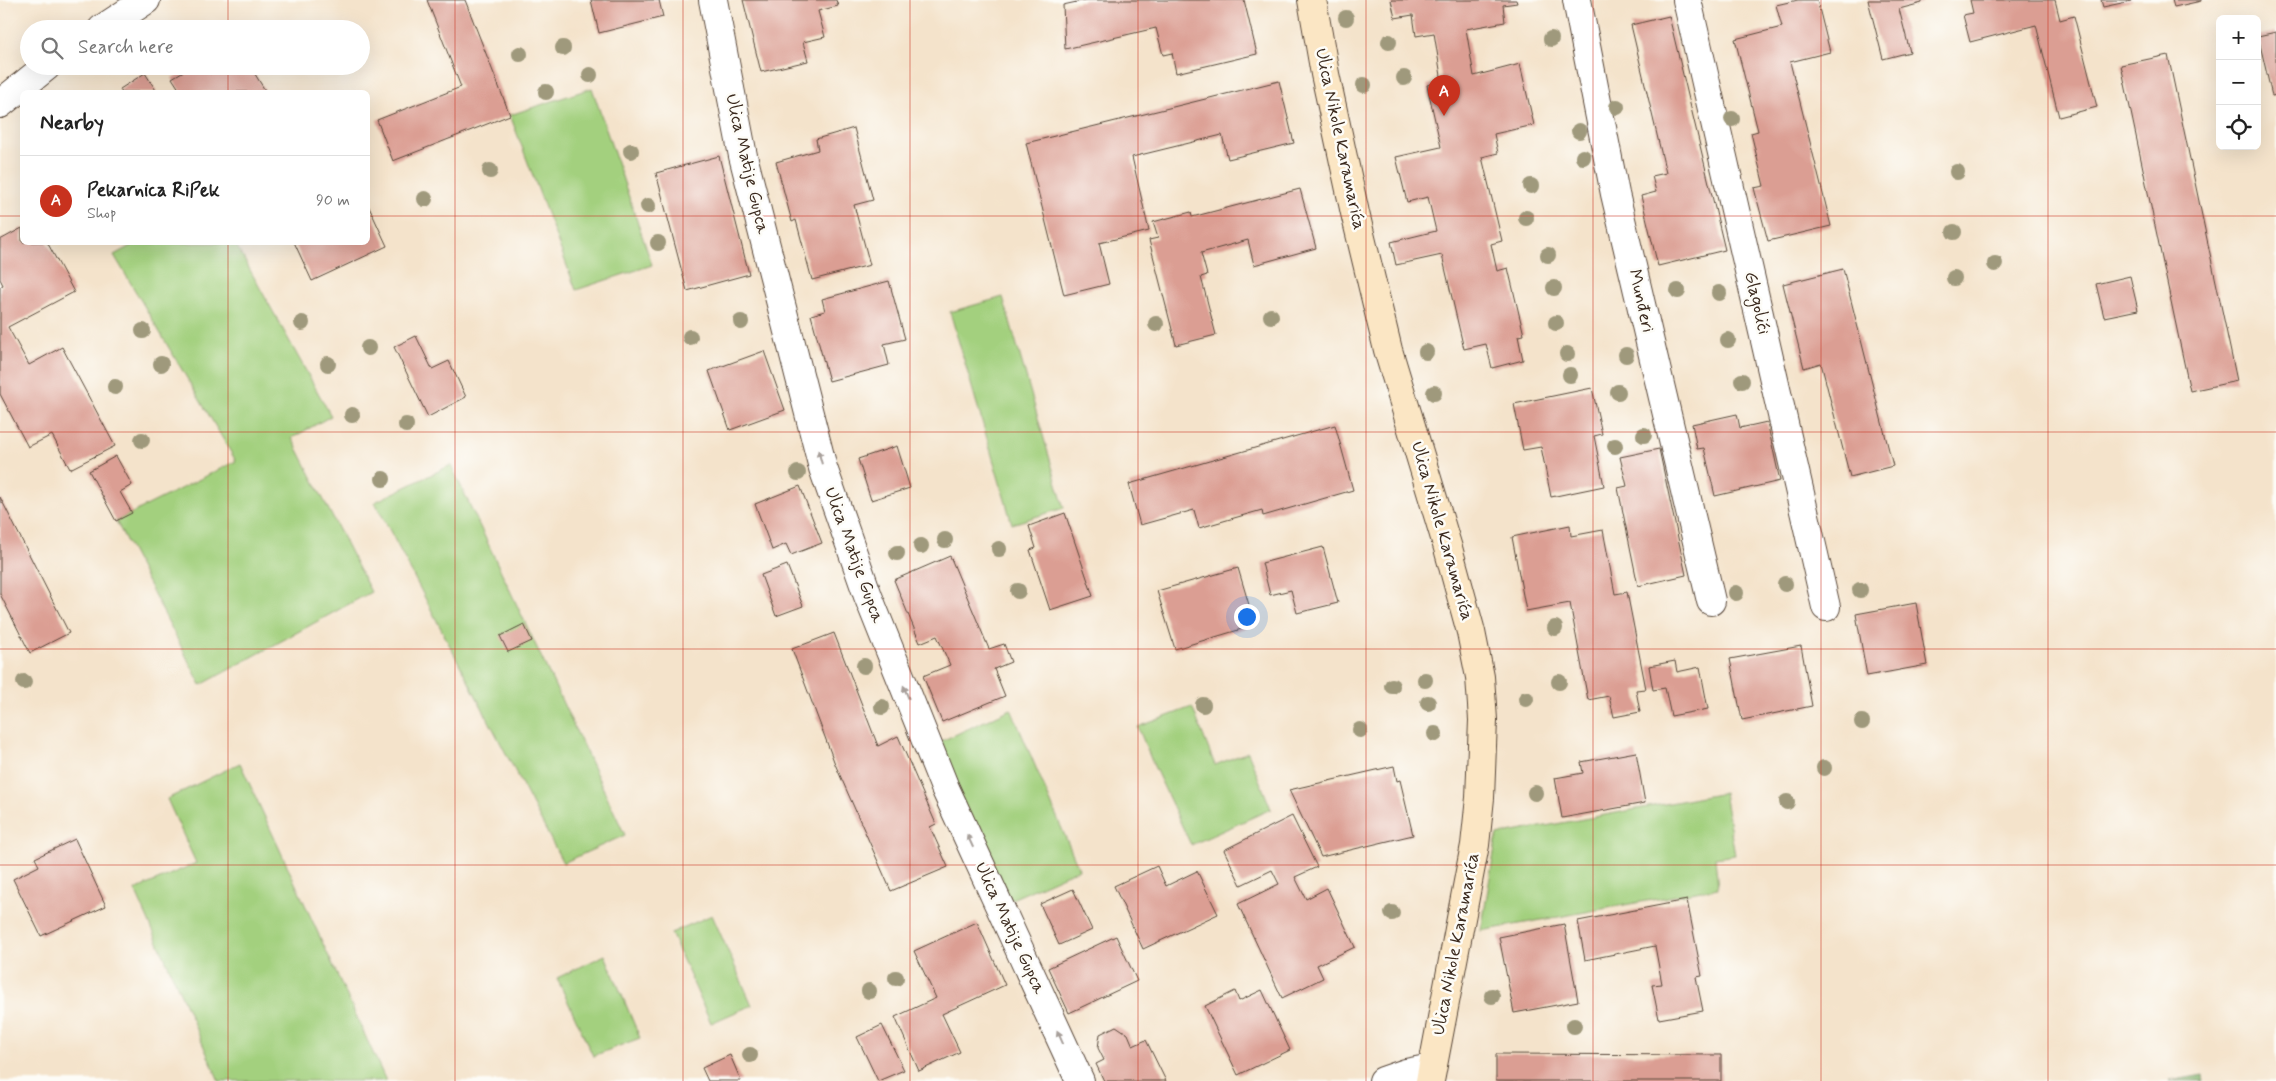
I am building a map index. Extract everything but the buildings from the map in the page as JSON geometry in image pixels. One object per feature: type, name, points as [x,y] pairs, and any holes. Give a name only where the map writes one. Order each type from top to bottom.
[{"type":"main road","name":"Ulica Nikole Karamarića","points":[[1312,0],[1325,74],[1355,213],[1388,350],[1448,548],[1471,632],[1480,677],[1483,720],[1476,845],[1431,1075]]},
{"type":"street","points":[[116,20],[146,0]]},
{"type":"street","name":"Ulica Matije Gupca","points":[[713,0],[743,156],[823,468],[868,596],[945,788],[1080,1081]]},
{"type":"street","name":"Munđeri","points":[[1577,0],[1615,194],[1711,601]]},
{"type":"street","name":"Glagolići","points":[[1687,0],[1826,607]]},
{"type":"street","points":[[0,104],[36,75]]},
{"type":"street","points":[[1383,1081],[1406,1073],[1431,1075]]},
{"type":"green space","points":[[592,88],[652,265],[576,290],[510,115]]},
{"type":"green space","points":[[132,245],[236,245],[331,416],[292,438],[371,592],[201,685],[116,521],[236,461],[114,255]]},
{"type":"green space","points":[[1003,297],[1064,508],[1012,524],[950,312]]},
{"type":"green space","points":[[451,465],[625,835],[563,863],[375,502]]},
{"type":"green space","points":[[1192,707],[1215,765],[1248,752],[1271,809],[1191,845],[1138,727]]},
{"type":"green space","points":[[1011,709],[1079,869],[1003,903],[935,744]]},
{"type":"green space","points":[[240,763],[386,1081],[219,1081],[135,890],[196,863],[167,799]]},
{"type":"green space","points":[[1724,793],[1735,855],[1715,858],[1718,888],[1481,931],[1497,835]]},
{"type":"green space","points":[[712,915],[752,1005],[711,1023],[671,933]]},
{"type":"green space","points":[[605,955],[640,1038],[593,1056],[557,978]]},
{"type":"green space","points":[[2203,1075],[2204,1081],[2169,1081]]},
{"type":"place","name":"Pekarnica RiPek","points":[[1444,116]]}]
